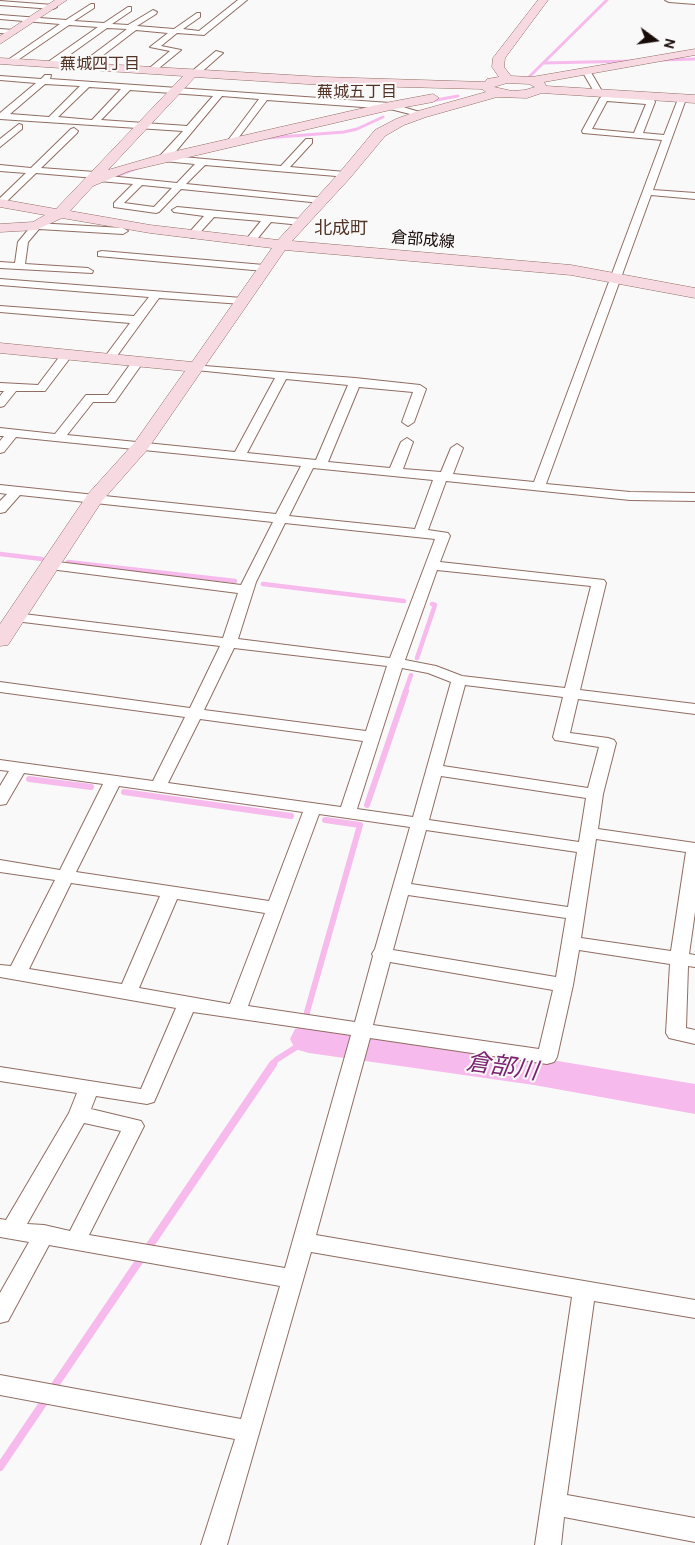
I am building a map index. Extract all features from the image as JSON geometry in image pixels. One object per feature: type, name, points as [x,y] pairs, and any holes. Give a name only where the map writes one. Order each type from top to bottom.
[{"type":"street","points":[[0,41],[62,0]]},
{"type":"street","points":[[227,0],[242,1]]},
{"type":"street","points":[[507,79],[498,67],[499,58],[543,0]]},
{"type":"street","points":[[669,0],[695,2]]},
{"type":"street","points":[[0,17],[201,33],[242,1]]},
{"type":"street","points":[[0,2],[33,3]]},
{"type":"street","points":[[16,2],[53,7]]},
{"type":"street","points":[[5,62],[92,6]]},
{"type":"street","points":[[2,116],[43,81],[56,65],[128,10]]},
{"type":"street","points":[[82,66],[153,12]]},
{"type":"street","points":[[150,71],[177,50],[154,47],[197,15]]},
{"type":"street","points":[[0,31],[14,32]]},
{"type":"street","points":[[5,62],[492,90],[527,94],[536,85],[586,71],[695,52]]},
{"type":"street","points":[[20,266],[23,242],[36,226],[60,212],[94,179],[175,90],[219,53]]},
{"type":"street","points":[[586,71],[599,93]]},
{"type":"street","points":[[0,78],[390,106],[422,114]]},
{"type":"street","points":[[492,90],[495,80],[507,79],[536,85],[599,93],[695,100]]},
{"type":"street","points":[[51,120],[87,84]]},
{"type":"street","points":[[94,123],[128,87]]},
{"type":"street","points":[[0,640],[9,620],[50,565],[95,498],[140,446],[264,268],[282,244],[345,175],[380,132],[400,122],[492,90]]},
{"type":"street","points":[[94,179],[124,168],[230,142],[390,106],[464,92]]},
{"type":"street","points":[[164,158],[220,93]]},
{"type":"street","points":[[230,142],[266,96]]},
{"type":"street","points":[[637,136],[651,102],[604,98],[586,131],[637,136],[667,138]]},
{"type":"street","points":[[539,486],[682,99]]},
{"type":"street","points":[[2,116],[94,123],[139,131]]},
{"type":"street","points":[[0,126],[24,127],[0,144]]},
{"type":"street","points":[[117,134],[188,129]]},
{"type":"street","points":[[0,203],[74,131]]},
{"type":"street","points":[[284,169],[309,141]]},
{"type":"street","points":[[164,158],[345,175]]},
{"type":"street","points":[[140,182],[117,205],[156,210],[202,162]]},
{"type":"street","points":[[235,192],[259,167]]},
{"type":"street","points":[[0,168],[235,192],[268,219],[301,222]]},
{"type":"street","points":[[290,197],[312,172]]},
{"type":"street","points":[[647,192],[695,196]]},
{"type":"street","points":[[177,210],[212,214],[290,197],[321,200]]},
{"type":"street","name":"倉部成線","points":[[0,203],[60,212],[128,229],[192,234],[249,242],[571,270],[695,293]]},
{"type":"street","points":[[192,234],[212,214]]},
{"type":"street","points":[[249,242],[268,219]]},
{"type":"street","points":[[0,228],[36,226],[128,229]]},
{"type":"street","points":[[76,288],[102,254],[128,229]]},
{"type":"street","points":[[102,254],[264,268]]},
{"type":"street","points":[[0,265],[88,271]]},
{"type":"street","points":[[0,282],[242,301]]},
{"type":"street","points":[[110,358],[156,294]]},
{"type":"street","points":[[0,309],[137,320]]},
{"type":"street","points":[[0,348],[420,389],[408,422]]},
{"type":"street","points":[[0,387],[41,390],[67,354]]},
{"type":"street","points":[[59,437],[90,398],[112,399],[138,361]]},
{"type":"street","points":[[239,456],[283,375]]},
{"type":"street","points":[[158,788],[229,643],[246,590],[280,518],[315,464],[356,382]]},
{"type":"street","points":[[0,403],[12,388]]},
{"type":"street","points":[[0,449],[6,432],[630,496],[695,497]]},
{"type":"street","points":[[395,472],[408,442]]},
{"type":"street","points":[[420,534],[457,448]]},
{"type":"street","points":[[0,489],[443,536],[396,663],[347,813]]},
{"type":"street","points":[[0,509],[16,491]]},
{"type":"street","points":[[113,781],[68,876],[8,972],[187,1004],[303,1021],[359,1039],[547,1057],[564,985],[595,794],[608,743],[561,737],[599,583],[432,564]]},
{"type":"street","points":[[50,565],[246,590]]},
{"type":"street","points":[[9,620],[396,663],[431,670],[459,680],[695,709]]},
{"type":"street","points":[[214,1545],[293,1279],[381,954],[402,888],[459,680]]},
{"type":"street","points":[[0,687],[372,737]]},
{"type":"street","points":[[0,765],[418,824],[586,841],[695,848]]},
{"type":"street","points":[[0,800],[19,768]]},
{"type":"street","points":[[435,770],[595,794]]},
{"type":"street","points":[[237,1011],[274,908],[313,809]]},
{"type":"street","points":[[695,852],[687,960],[676,1033],[695,1038]]},
{"type":"street","points":[[0,866],[274,908]]},
{"type":"street","points":[[402,888],[576,914]]},
{"type":"street","points":[[128,992],[171,892]]},
{"type":"street","points":[[571,943],[687,960]]},
{"type":"street","points":[[381,954],[564,985]]},
{"type":"street","points":[[0,1074],[147,1097],[187,1004]]},
{"type":"street","points":[[89,1088],[79,1114],[6,1229],[44,1234],[293,1279]]},
{"type":"street","points":[[76,1240],[134,1126],[79,1114]]},
{"type":"street","points":[[0,1314],[44,1234]]},
{"type":"street","points":[[303,1242],[695,1309]]},
{"type":"street","points":[[548,1545],[584,1290]]},
{"type":"street","points":[[0,1385],[249,1431]]},
{"type":"street","points":[[554,1504],[695,1530]]},
{"type":"waterway","points":[[543,63],[607,0]]},
{"type":"waterway","points":[[662,60],[695,59]]},
{"type":"waterway","points":[[543,63],[634,61]]},
{"type":"waterway","points":[[530,76],[543,63]]},
{"type":"waterway","points":[[431,101],[458,96]]},
{"type":"waterway","points":[[266,138],[344,132],[357,129],[383,117]]},
{"type":"waterway","points":[[116,176],[140,167]]},
{"type":"waterway","points":[[111,178],[119,175]]},
{"type":"waterway","points":[[0,554],[42,559]]},
{"type":"waterway","points":[[68,562],[235,581]]},
{"type":"waterway","points":[[263,584],[404,601]]},
{"type":"waterway","points":[[417,658],[435,605],[432,604]]},
{"type":"waterway","points":[[405,692],[411,675]]},
{"type":"waterway","points":[[367,805],[406,691]]},
{"type":"waterway","points":[[29,779],[91,787]]},
{"type":"waterway","points":[[124,792],[291,816]]},
{"type":"waterway","points":[[272,1066],[276,1060],[309,1039],[307,1012],[360,825],[325,820]]},
{"type":"waterway","name":"倉部川","points":[[309,1039],[534,1071],[695,1099]]},
{"type":"waterway","points":[[51,1391],[273,1064]]},
{"type":"waterway","points":[[0,1467],[46,1399]]},
{"type":"district","name":"蕪城四丁目","points":[[100,64]]},
{"type":"district","name":"蕪城五丁目","points":[[357,92]]},
{"type":"district","name":"北成町","points":[[341,229]]}]
